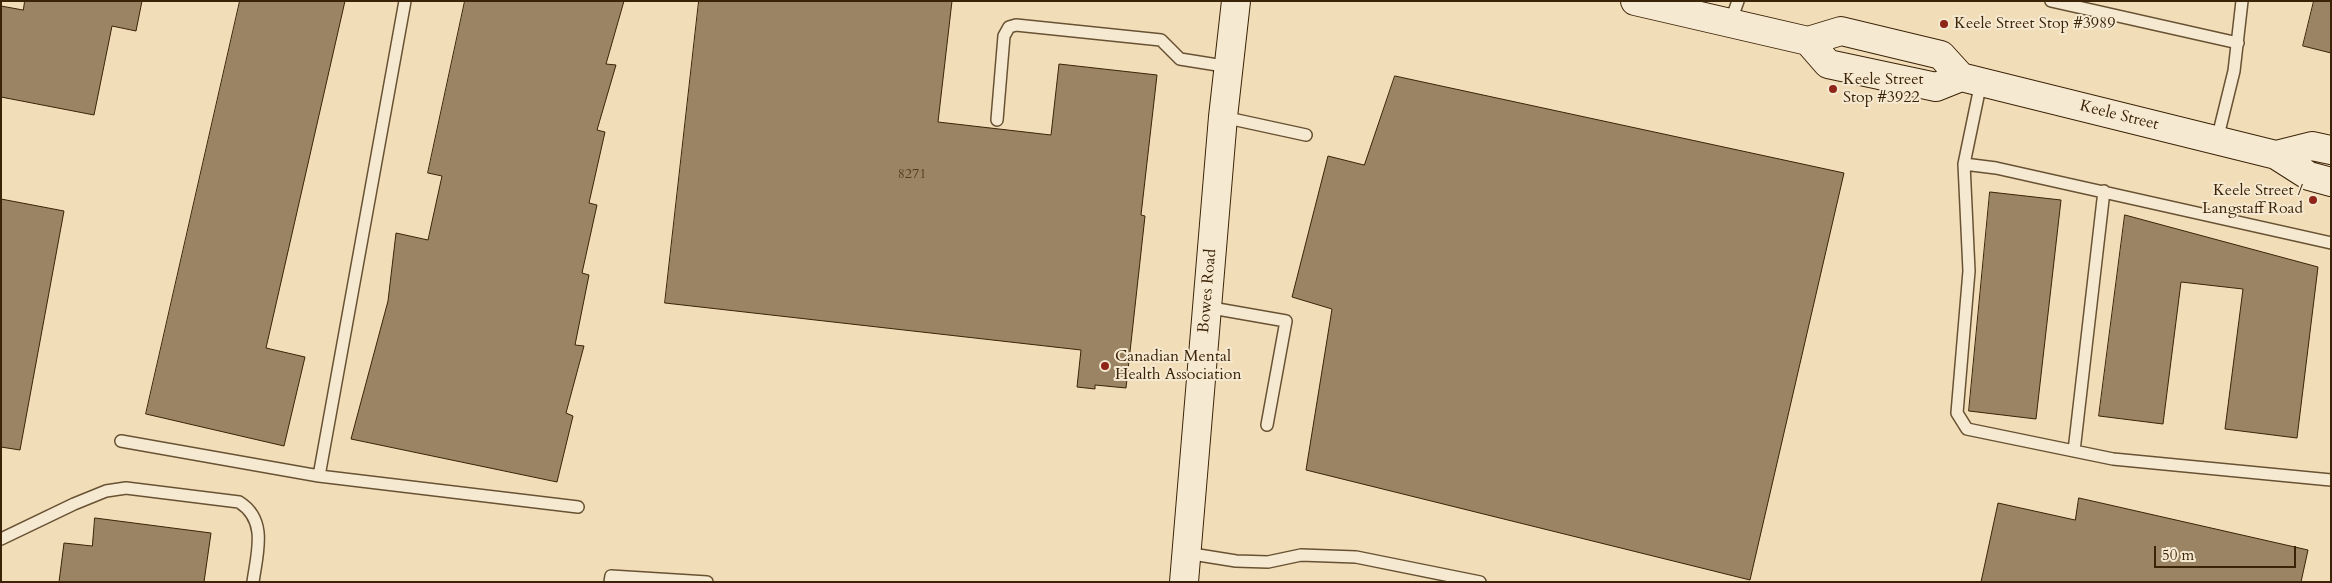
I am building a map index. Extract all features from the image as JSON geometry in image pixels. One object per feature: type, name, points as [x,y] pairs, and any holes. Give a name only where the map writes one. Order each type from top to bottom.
[{"type":"main road","name":"Bowes Road","points":[[1184,582],[1223,117],[1236,1]]},
{"type":"main road","points":[[1635,1],[1734,12],[1808,41],[1828,64],[1936,87],[1971,80]]},
{"type":"main road","name":"Keele Street","points":[[1971,80],[2276,155],[2308,176],[2331,182]]},
{"type":"main road","name":"Keele Street","points":[[2276,155],[2312,146],[2331,150]]},
{"type":"lane","points":[[319,476],[405,1]]},
{"type":"lane","points":[[2051,1],[2238,44]]},
{"type":"lane","points":[[2217,140],[2230,94],[2238,44],[2242,1]]},
{"type":"lane","points":[[997,120],[1004,36],[1009,27],[1016,25],[1161,40],[1180,59],[1230,67]]},
{"type":"lane","points":[[1971,80],[1972,121],[1964,164],[1969,272],[1957,413],[1967,429],[2113,459],[2331,480]]},
{"type":"lane","points":[[1223,117],[1306,135]]},
{"type":"lane","points":[[1964,164],[1996,168],[2104,191],[2331,243]]},
{"type":"lane","points":[[2074,451],[2104,191]]},
{"type":"lane","points":[[1206,307],[1286,321],[1267,425]]},
{"type":"lane","points":[[121,442],[319,476],[578,507]]},
{"type":"lane","points":[[1,539],[106,491],[126,488],[239,502],[250,509],[257,523],[258,547],[253,582]]},
{"type":"lane","points":[[1186,553],[1236,561],[1268,562],[1301,555],[1356,557],[1480,582]]},
{"type":"lane","points":[[610,582],[611,576],[707,582]]},
{"type":"building","points":[[25,1],[142,1],[136,31],[112,26],[94,115],[1,97],[1,6],[23,10]]},
{"type":"building","points":[[240,1],[345,1],[266,348],[305,357],[284,446],[146,414]]},
{"type":"building","points":[[465,1],[624,1],[606,64],[616,65],[597,130],[605,132],[589,203],[597,205],[582,273],[589,275],[575,345],[584,346],[566,413],[573,416],[557,482],[351,439],[388,301],[396,233],[428,240],[442,176],[428,173]]},
{"type":"building","points":[[699,1],[952,1],[938,122],[1051,135],[1059,64],[1157,75],[1141,215],[1145,216],[1126,388],[1095,385],[1095,389],[1077,387],[1081,350],[665,303]]},
{"type":"building","points":[[2314,1],[2331,1],[2331,53],[2303,46]]},
{"type":"building","points":[[1395,76],[1844,173],[1750,580],[1306,470],[1332,309],[1292,297],[1328,156],[1364,165]]},
{"type":"building","points":[[1990,192],[2061,200],[2036,419],[1969,411]]},
{"type":"building","points":[[1,199],[64,211],[20,450],[1,447]]},
{"type":"building","points":[[2125,215],[2318,267],[2297,438],[2225,429],[2243,289],[2181,282],[2163,424],[2099,416]]},
{"type":"building","points":[[2079,498],[2308,550],[2301,582],[1981,582],[1998,503],[2075,520]]},
{"type":"building","points":[[95,518],[211,533],[204,582],[59,582],[64,543],[92,546]]},
{"type":"place","name":"Keele Street Stop #3989","points":[[1944,24]]},
{"type":"place","name":"Keele Street Stop #3922","points":[[1833,89]]},
{"type":"place","name":"Keele Street / Langstaff Road","points":[[2313,200]]},
{"type":"place","name":"Canadian Mental Health Association","points":[[1105,366]]}]
